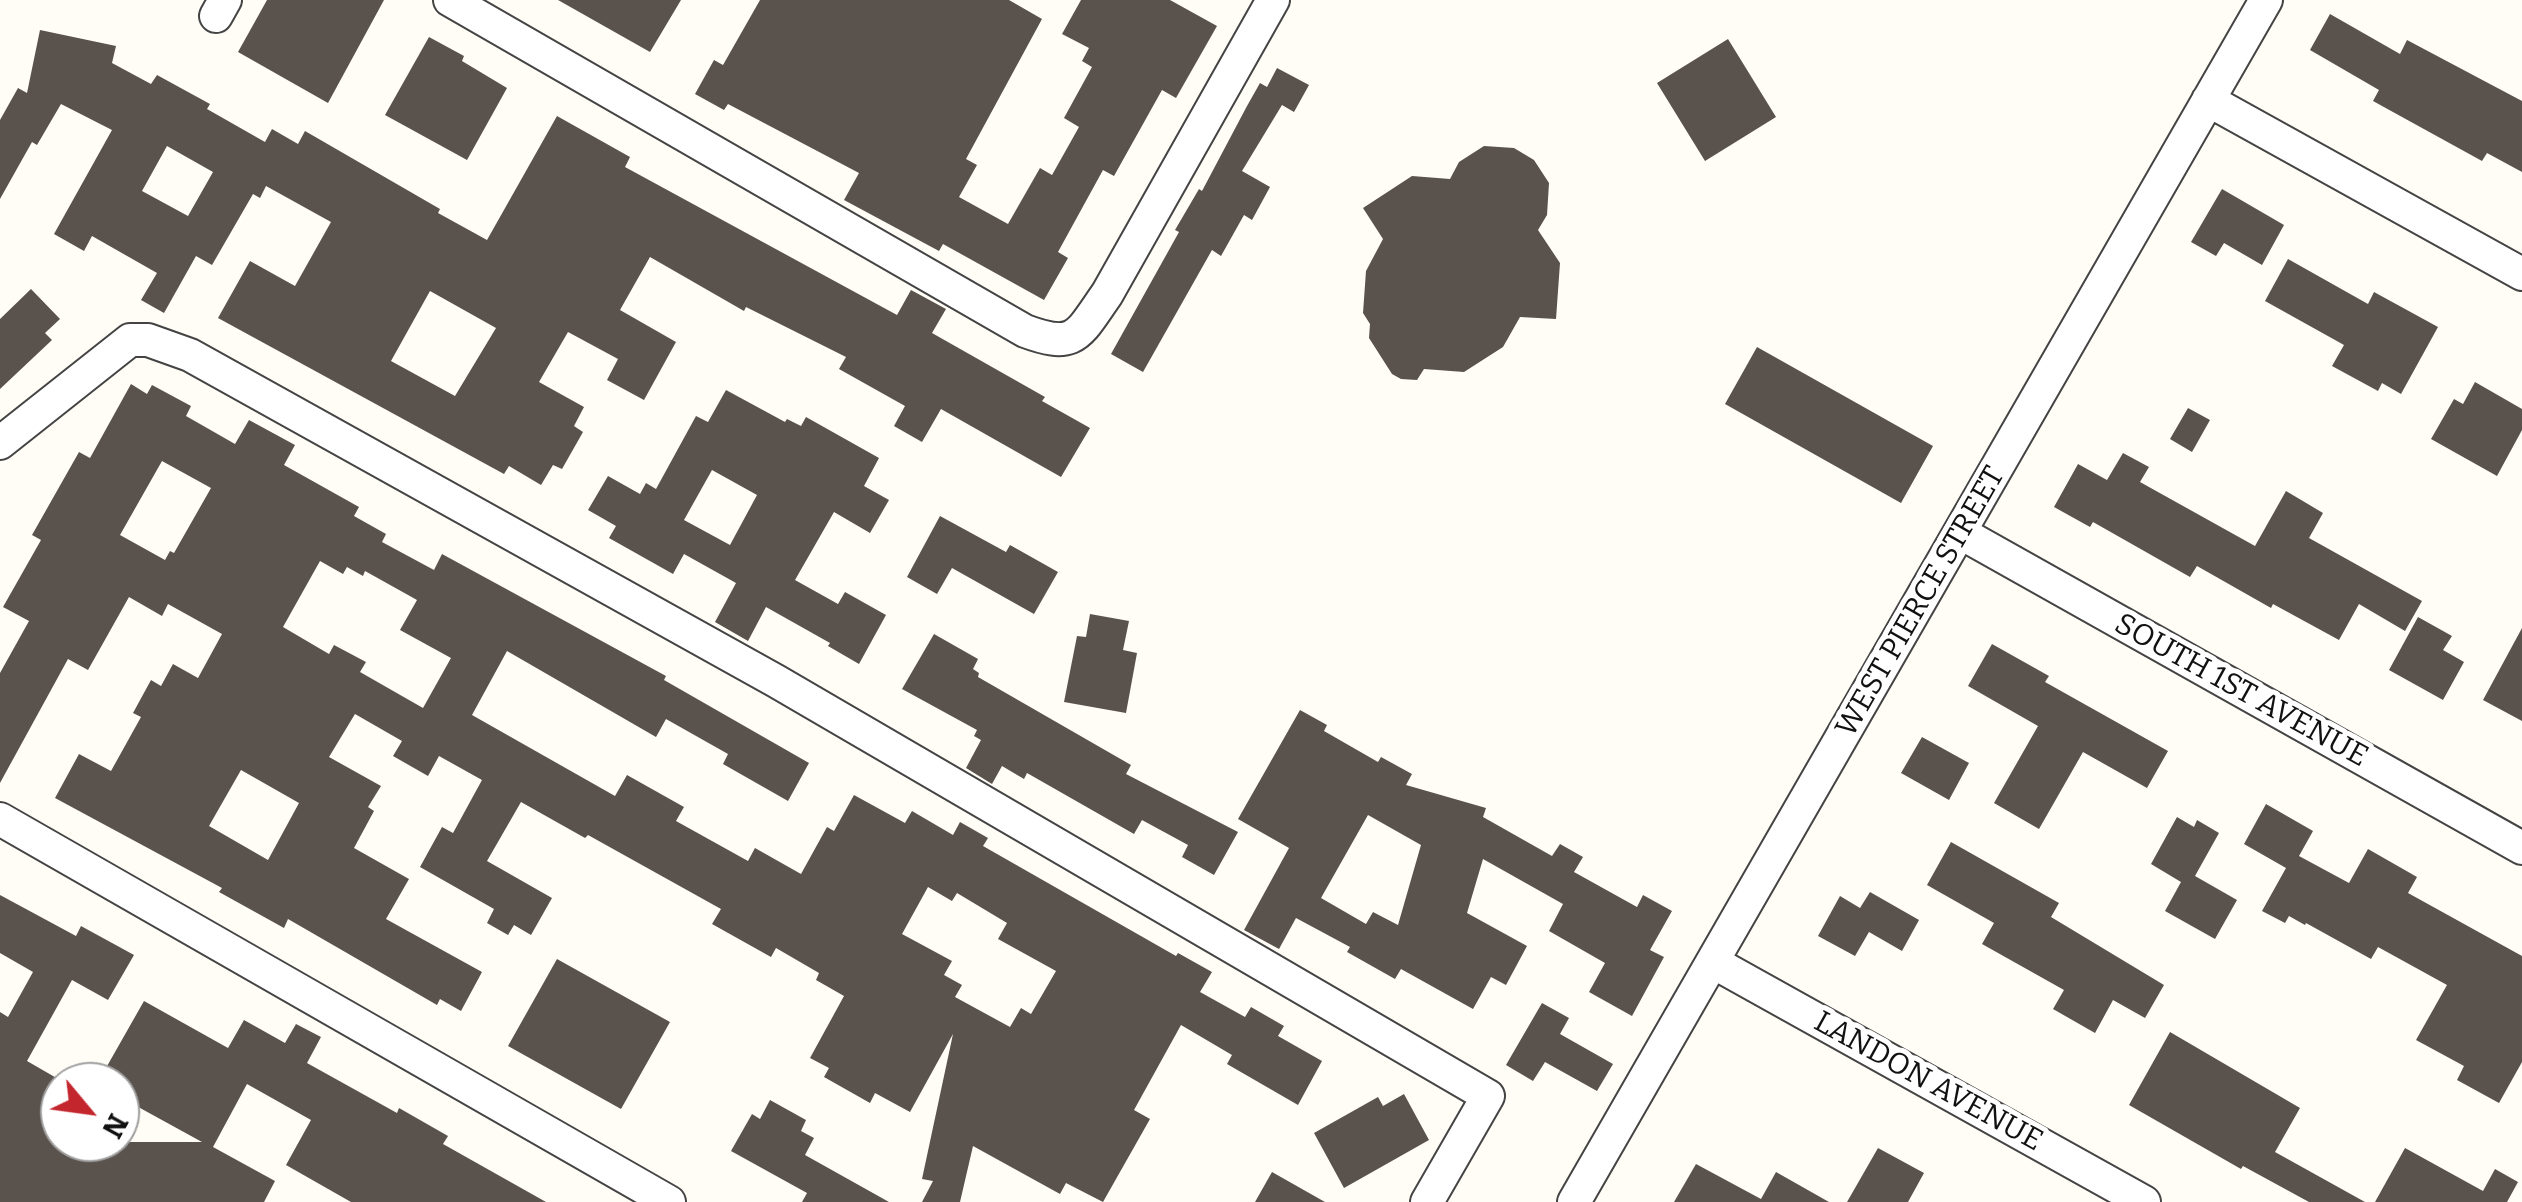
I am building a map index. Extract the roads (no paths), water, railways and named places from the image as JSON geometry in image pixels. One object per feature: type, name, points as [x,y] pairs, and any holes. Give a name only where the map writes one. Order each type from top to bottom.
[{"type":"street","points":[[450,0],[1008,322],[1053,342],[1070,338],[1088,322],[1106,294],[1271,1]]},
{"type":"street","name":"WEST PIERCE STREET","points":[[1574,1202],[2266,0]]},
{"type":"street","points":[[2208,100],[2522,274]]},
{"type":"street","points":[[0,443],[130,340],[148,340],[190,355],[776,681],[1488,1096],[1427,1202]]},
{"type":"street","name":"SOUTH 1ST AVENUE","points":[[1960,533],[2522,848]]},
{"type":"street","points":[[0,819],[668,1202]]},
{"type":"street","name":"LANDON AVENUE","points":[[1713,962],[2144,1202]]}]
